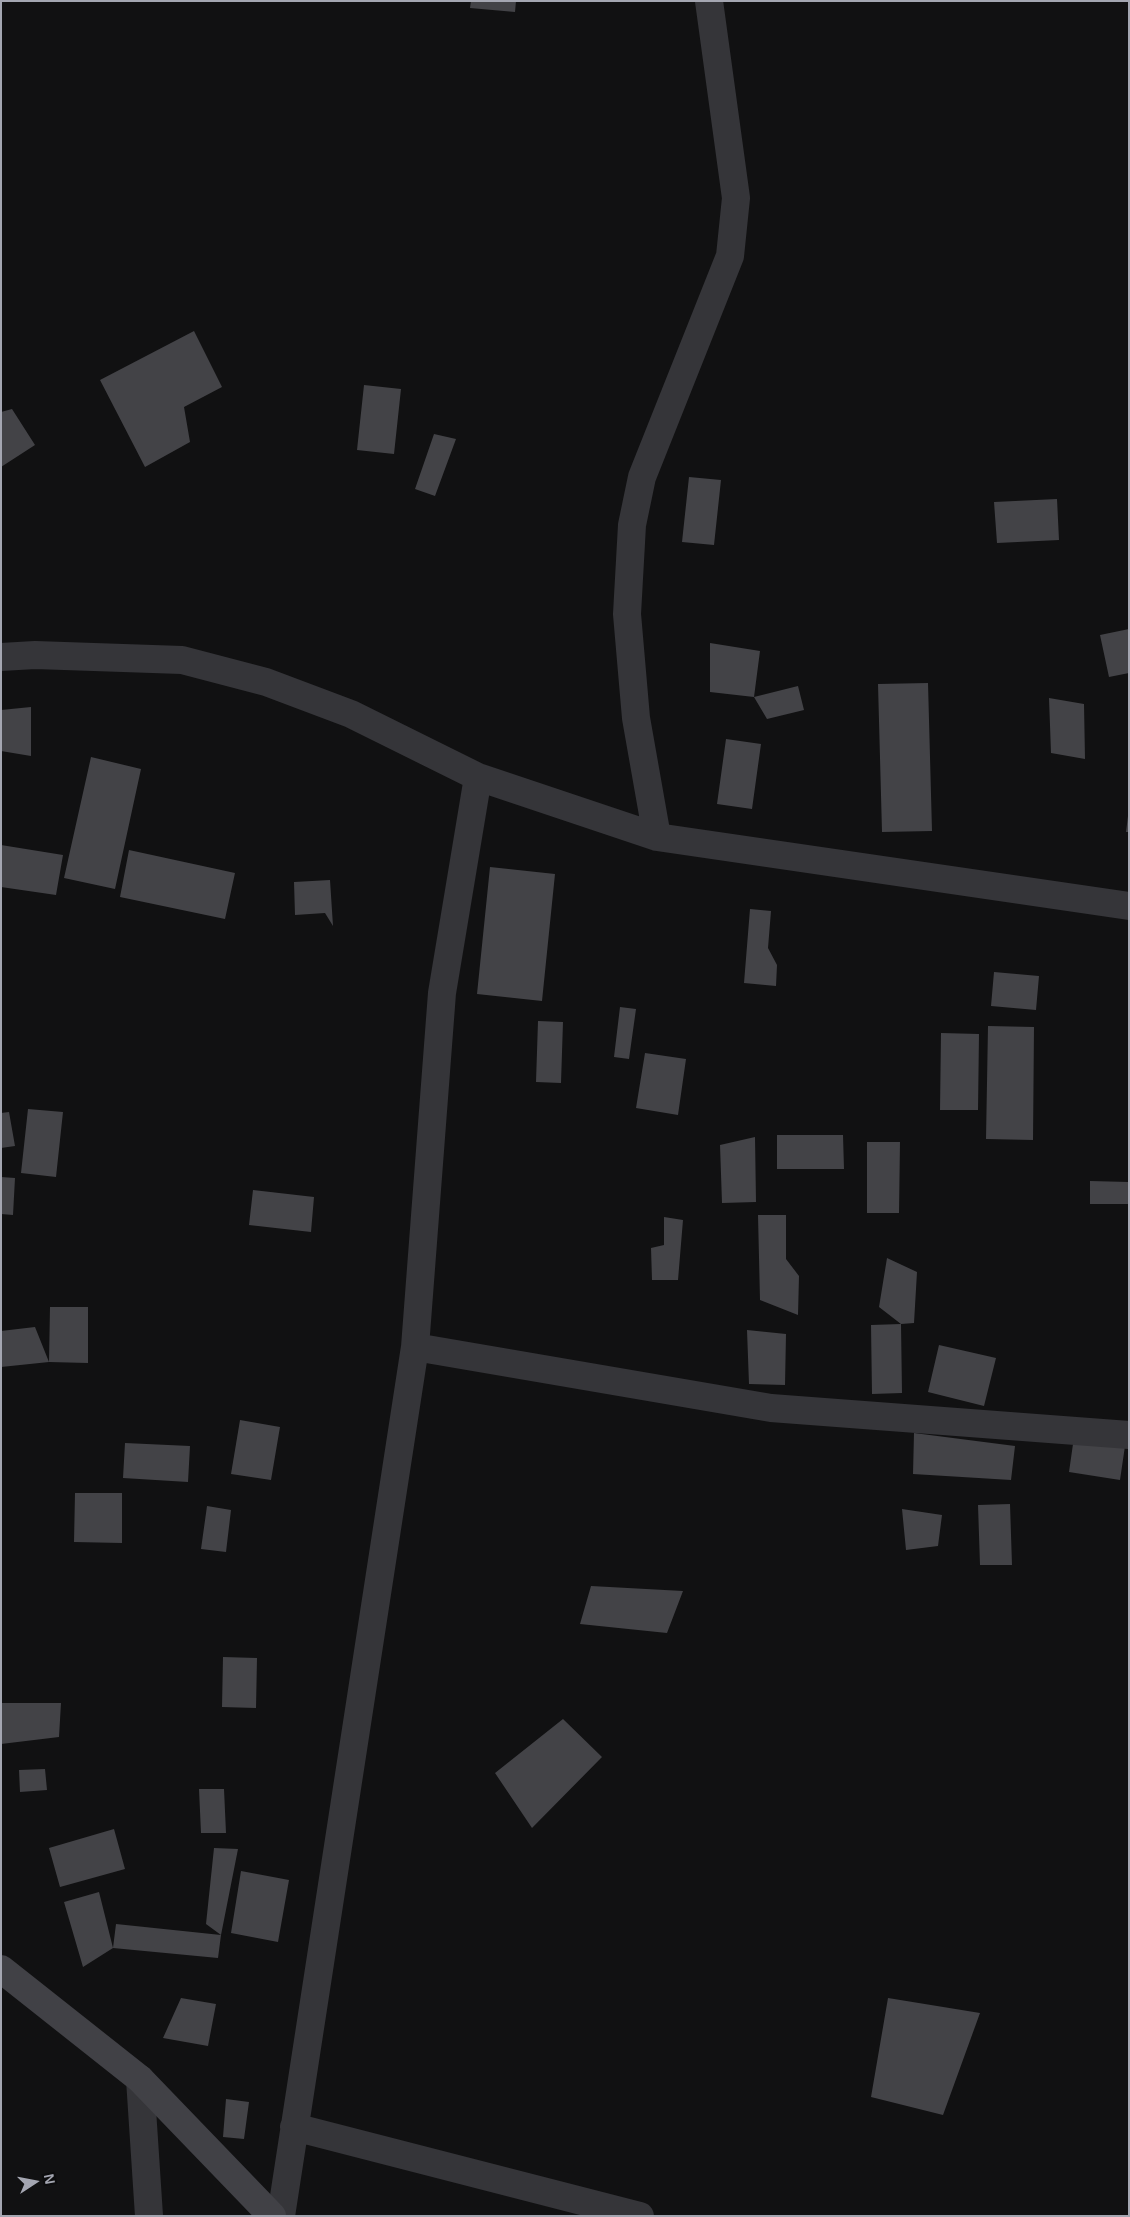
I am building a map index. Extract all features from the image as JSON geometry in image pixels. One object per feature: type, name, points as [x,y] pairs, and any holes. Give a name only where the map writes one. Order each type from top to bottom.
[{"type":"street","points":[[657,837],[636,718],[627,614],[632,525],[642,478],[730,256],[736,198],[710,1]]},
{"type":"street","points":[[1,657],[36,655],[182,660],[266,682],[351,714],[478,777],[657,837],[1129,906]]},
{"type":"street","points":[[281,2216],[415,1347],[442,993],[478,777]]},
{"type":"street","points":[[415,1347],[771,1408],[1129,1435]]},
{"type":"street","points":[[1,1969],[140,2079],[272,2216]]},
{"type":"street","points":[[140,2079],[149,2216]]},
{"type":"street","points":[[294,2127],[640,2216]]},
{"type":"building","points":[[471,1],[516,1],[515,12],[470,8]]},
{"type":"building","points":[[194,331],[222,387],[184,407],[190,442],[145,467],[100,380]]},
{"type":"building","points":[[364,385],[401,389],[394,454],[357,450]]},
{"type":"building","points":[[12,409],[35,445],[1,467],[1,412]]},
{"type":"building","points":[[434,434],[456,439],[435,496],[415,489]]},
{"type":"building","points":[[689,477],[721,480],[714,545],[682,542]]},
{"type":"building","points":[[1057,499],[1059,540],[997,543],[994,502]]},
{"type":"building","points":[[1129,629],[1129,673],[1109,677],[1100,635]]},
{"type":"building","points":[[710,643],[760,651],[754,697],[710,692]]},
{"type":"building","points":[[928,683],[932,831],[882,832],[878,684]]},
{"type":"building","points":[[798,686],[804,710],[767,719],[754,697]]},
{"type":"building","points":[[1049,698],[1084,704],[1085,759],[1051,753]]},
{"type":"building","points":[[31,707],[31,756],[1,751],[1,710]]},
{"type":"building","points":[[726,739],[761,744],[752,809],[717,804]]},
{"type":"building","points":[[91,757],[141,769],[115,889],[64,878]]},
{"type":"building","points":[[1128,816],[1129,832],[1126,832]]},
{"type":"building","points":[[1,845],[63,855],[56,895],[1,887]]},
{"type":"building","points":[[129,850],[235,873],[225,919],[120,897]]},
{"type":"building","points":[[490,867],[555,874],[542,1001],[477,994]]},
{"type":"building","points":[[330,880],[333,926],[325,913],[295,915],[294,882]]},
{"type":"building","points":[[750,909],[771,911],[768,948],[777,965],[776,986],[744,983]]},
{"type":"building","points":[[994,972],[1039,976],[1036,1010],[991,1006]]},
{"type":"building","points":[[620,1007],[636,1009],[629,1059],[614,1057]]},
{"type":"building","points":[[538,1021],[563,1022],[561,1083],[536,1082]]},
{"type":"building","points":[[988,1026],[1034,1027],[1033,1140],[986,1139]]},
{"type":"building","points":[[941,1033],[979,1034],[978,1110],[940,1110]]},
{"type":"building","points":[[645,1053],[686,1059],[678,1115],[636,1108]]},
{"type":"building","points":[[28,1109],[63,1112],[56,1177],[21,1173]]},
{"type":"building","points":[[9,1112],[15,1146],[1,1148],[1,1113]]},
{"type":"building","points":[[777,1135],[843,1135],[844,1169],[777,1169]]},
{"type":"building","points":[[755,1137],[756,1202],[722,1203],[720,1145]]},
{"type":"building","points":[[867,1142],[900,1142],[899,1213],[867,1213]]},
{"type":"building","points":[[1,1177],[15,1178],[13,1215],[1,1214]]},
{"type":"building","points":[[1090,1181],[1129,1182],[1129,1204],[1090,1204]]},
{"type":"building","points":[[253,1190],[314,1197],[311,1232],[249,1225]]},
{"type":"building","points":[[758,1215],[786,1215],[786,1259],[799,1276],[798,1315],[760,1300]]},
{"type":"building","points":[[664,1217],[683,1220],[678,1280],[652,1280],[651,1248],[664,1245]]},
{"type":"building","points":[[887,1258],[917,1272],[914,1323],[901,1324],[879,1307]]},
{"type":"building","points":[[50,1307],[88,1307],[88,1363],[49,1362]]},
{"type":"building","points":[[901,1324],[902,1393],[872,1394],[871,1325]]},
{"type":"building","points":[[35,1327],[49,1362],[1,1367],[1,1331]]},
{"type":"building","points":[[747,1330],[786,1334],[785,1385],[749,1384]]},
{"type":"building","points":[[939,1345],[996,1358],[984,1406],[928,1392]]},
{"type":"building","points":[[240,1420],[280,1427],[271,1480],[231,1474]]},
{"type":"building","points":[[914,1433],[1015,1446],[1011,1480],[913,1474]]},
{"type":"building","points":[[1074,1437],[1125,1446],[1120,1480],[1069,1472]]},
{"type":"building","points":[[125,1443],[190,1446],[188,1482],[123,1478]]},
{"type":"building","points":[[75,1493],[122,1493],[122,1543],[74,1542]]},
{"type":"building","points":[[1010,1504],[1012,1565],[980,1565],[978,1505]]},
{"type":"building","points":[[207,1506],[231,1510],[226,1552],[201,1549]]},
{"type":"building","points":[[902,1509],[942,1515],[938,1546],[906,1550]]},
{"type":"building","points":[[591,1586],[683,1591],[667,1633],[580,1624]]},
{"type":"building","points":[[223,1657],[257,1658],[256,1708],[222,1707]]},
{"type":"building","points":[[1,1703],[61,1703],[59,1737],[1,1744]]},
{"type":"building","points":[[563,1719],[602,1757],[532,1828],[495,1773]]},
{"type":"building","points":[[45,1769],[47,1790],[20,1792],[19,1770]]},
{"type":"building","points":[[199,1789],[224,1789],[226,1833],[201,1833]]},
{"type":"building","points":[[114,1829],[125,1869],[60,1887],[49,1848]]},
{"type":"building","points":[[214,1848],[238,1849],[221,1935],[206,1924]]},
{"type":"building","points":[[241,1871],[289,1880],[278,1942],[231,1933]]},
{"type":"building","points":[[99,1892],[113,1948],[83,1967],[64,1902]]},
{"type":"building","points":[[116,1924],[221,1935],[218,1958],[113,1948]]},
{"type":"building","points":[[181,1998],[216,2004],[208,2046],[163,2038]]},
{"type":"building","points":[[888,1998],[980,2013],[943,2115],[871,2097]]},
{"type":"building","points":[[226,2099],[249,2102],[244,2139],[223,2137]]}]
